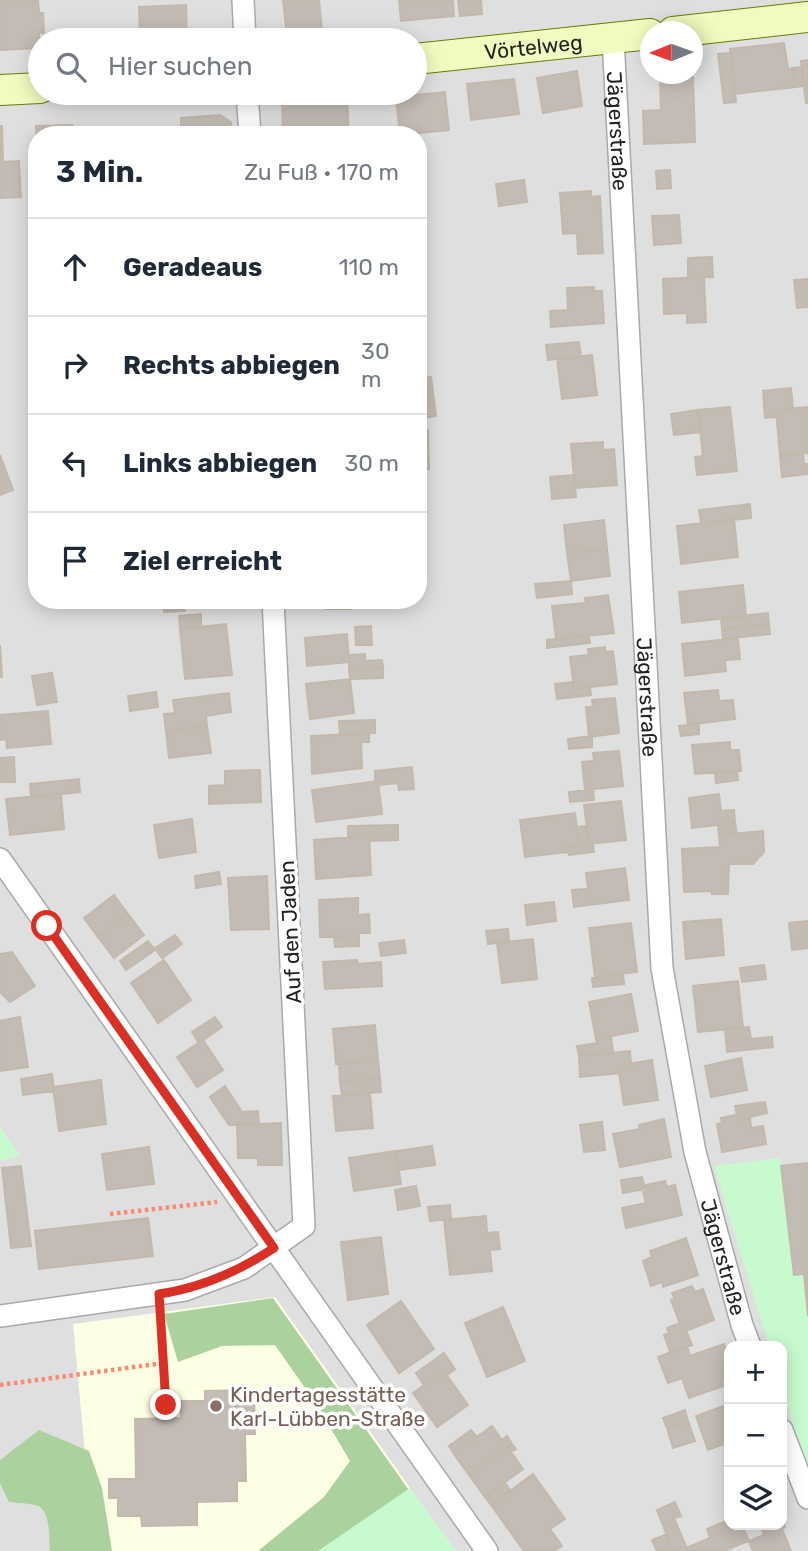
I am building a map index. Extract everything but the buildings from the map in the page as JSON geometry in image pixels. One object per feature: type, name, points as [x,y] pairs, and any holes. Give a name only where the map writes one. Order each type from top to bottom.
[{"type":"street","points":[[243,0],[244,28]]},
{"type":"street","points":[[703,29],[808,17]]},
{"type":"street","name":"Vörtelweg","points":[[427,58],[640,35]]},
{"type":"street","name":"Jägerstraße","points":[[613,38],[662,968],[695,1152],[748,1341]]},
{"type":"street","points":[[0,90],[28,89]]},
{"type":"street","points":[[248,105],[249,126]]},
{"type":"street","name":"Auf den Jaden","points":[[273,609],[304,1226],[274,1248]]},
{"type":"street","points":[[0,859],[487,1551]]},
{"type":"street","points":[[0,1316],[185,1290],[244,1268],[274,1248]]},
{"type":"street","points":[[787,1443],[808,1498]]},
{"type":"path","points":[[110,1214],[239,1199]]},
{"type":"path","points":[[159,1294],[166,1405]]},
{"type":"path","points":[[0,1385],[164,1363]]},
{"type":"shaded area","points":[[0,0],[808,0],[808,1551],[456,1551],[409,1488],[318,1551],[0,1551],[0,1160],[20,1156],[0,1127]]},
{"type":"shaded area","name":"Kindertagesstätte Karl-Lübben-Straße","points":[[275,1297],[410,1488],[318,1551],[94,1551],[73,1324]]},
{"type":"green space","points":[[0,1127],[20,1156],[0,1160]]},
{"type":"green space","points":[[780,1158],[794,1275],[804,1274],[808,1316],[808,1475],[787,1406],[787,1341],[767,1341],[714,1166]]},
{"type":"green space","points":[[273,1298],[452,1551],[258,1551],[324,1497],[350,1461],[315,1402],[275,1345],[222,1346],[178,1362],[164,1314]]},
{"type":"green space","points":[[39,1430],[89,1451],[102,1488],[112,1551],[50,1551],[48,1527],[42,1509],[35,1505],[9,1502],[0,1483],[0,1460]]},
{"type":"green space","points":[[410,1488],[456,1551],[318,1551]]},
{"type":"place","name":"Kindertagesstätte Karl-Lübben-Straße","points":[[216,1406]]},
{"type":"route","points":[[47,926],[274,1248],[244,1268],[185,1290],[159,1294],[166,1405]]}]
